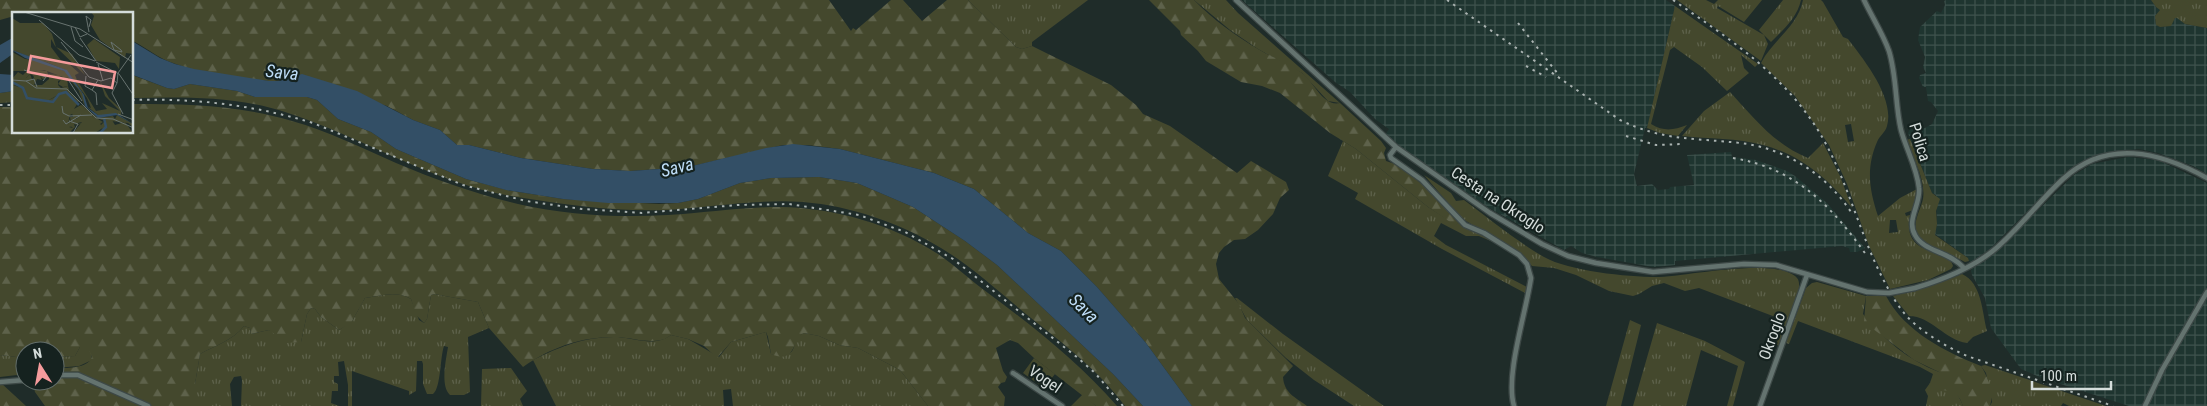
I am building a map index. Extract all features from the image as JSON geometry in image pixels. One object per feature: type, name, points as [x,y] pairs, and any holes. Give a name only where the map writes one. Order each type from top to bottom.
[{"type":"street","name":"Cesta na Okroglo","points":[[1236,0],[1396,147],[1490,214],[1568,256],[1596,263],[1653,272],[1744,264],[1776,265],[1867,292],[1888,293],[1916,288],[1964,268]]},
{"type":"street","name":"Polica","points":[[1864,0],[1889,51],[1897,88],[1900,123],[1919,182],[1920,196],[1912,225],[1914,234],[1924,245],[1950,256],[1964,268]]},
{"type":"street","points":[[1396,147],[1390,155],[1391,158],[1422,180],[1465,225],[1484,232],[1512,249],[1527,264],[1531,278],[1512,374],[1514,406]]},
{"type":"street","points":[[1964,268],[1982,259],[1995,249],[2064,178],[2090,161],[2103,156],[2131,153],[2158,156],[2180,164],[2207,178]]},
{"type":"street","name":"Okroglo","points":[[1760,406],[1807,275]]},
{"type":"street","points":[[2145,406],[2162,370],[2207,292]]},
{"type":"street","name":"Vogel","points":[[1013,373],[1062,406]]},
{"type":"street","points":[[65,375],[78,375],[148,406]]},
{"type":"street","points":[[0,382],[15,381]]},
{"type":"shaded area","points":[[1242,0],[1666,0],[1675,6],[1647,128],[1645,128],[1634,174],[1637,186],[1652,184],[1658,190],[1694,185],[1687,155],[1731,152],[1732,157],[1756,160],[1787,171],[1795,176],[1827,203],[1865,248],[1857,252],[1850,252],[1849,248],[1842,246],[1675,261],[1675,265],[1653,267],[1597,257],[1582,253],[1571,246],[1564,250],[1489,208],[1403,149],[1385,135],[1389,129],[1375,119],[1350,92],[1335,82]]},
{"type":"shaded area","points":[[2151,0],[2160,10],[2155,16],[2156,25],[2160,27],[2170,26],[2175,18],[2177,18],[2185,24],[2207,28],[2207,174],[2193,166],[2158,153],[2139,149],[2107,153],[2078,164],[2068,170],[1990,249],[1971,262],[1969,261],[1968,258],[1935,234],[1937,224],[1936,195],[1932,193],[1908,133],[1910,129],[1925,128],[1932,124],[1938,111],[1928,101],[1926,87],[1923,87],[1919,78],[1920,75],[1926,73],[1923,67],[1925,57],[1918,40],[1920,27],[1937,11],[1941,13],[1945,5],[1944,1]]},
{"type":"shaded area","points":[[2128,157],[2158,160],[2207,183],[2207,406],[2129,406],[2042,378],[2021,369],[1991,328],[1985,298],[1972,275],[1972,267],[1996,251],[2074,175],[2092,164]]},
{"type":"green space","points":[[0,0],[829,0],[851,31],[853,28],[856,30],[891,0],[903,0],[922,21],[947,0],[968,0],[1016,47],[1022,49],[1032,46],[1111,85],[1136,105],[1143,114],[1170,126],[1237,173],[1251,161],[1286,182],[1289,190],[1280,198],[1273,214],[1258,230],[1245,239],[1234,240],[1224,247],[1219,253],[1216,264],[1219,279],[1239,304],[1245,318],[1293,366],[1283,377],[1285,387],[1307,406],[1192,406],[1146,343],[1097,287],[1061,251],[1028,233],[974,189],[934,173],[840,149],[808,145],[783,145],[688,167],[630,171],[593,169],[521,158],[469,145],[457,145],[440,130],[413,120],[387,106],[292,75],[278,81],[269,81],[208,73],[173,63],[134,42],[134,12],[12,12],[12,17],[0,20]]},
{"type":"green space","points":[[968,0],[1088,0],[1032,42],[1032,46],[1022,49],[1016,47]]},
{"type":"green space","points":[[1149,0],[1194,0],[1241,39],[1302,73],[1324,98],[1334,103],[1340,103],[1381,141],[1386,148],[1384,153],[1386,161],[1398,165],[1428,189],[1459,221],[1456,226],[1428,207],[1356,149],[1330,133],[1280,93],[1262,86],[1241,82],[1206,61]]},
{"type":"green space","points":[[1194,0],[1226,0],[1238,13],[1340,103],[1328,101],[1302,73],[1258,49],[1230,30]]},
{"type":"green space","points":[[1677,0],[1706,0],[1714,4],[1718,0],[1762,0],[1744,22],[1718,6],[1717,8],[1764,35],[1768,44],[1761,61]]},
{"type":"green space","points":[[1783,0],[1801,0],[1793,18],[1771,42],[1759,30]]},
{"type":"green space","points":[[1803,0],[1821,0],[1823,2],[1843,37],[1848,39],[1869,68],[1887,104],[1887,126],[1877,142],[1870,170],[1872,197],[1878,216],[1900,198],[1917,189],[1917,199],[1913,210],[1905,213],[1906,216],[1910,215],[1909,229],[1912,239],[1927,250],[1950,260],[1953,266],[1951,269],[1928,280],[1890,289],[1869,246],[1847,184],[1829,145],[1795,96],[1761,63],[1791,25]],"holes":[[[1851,124],[1854,141],[1848,142],[1845,125]],[[1890,220],[1896,220],[1898,232],[1889,233]]]},
{"type":"green space","points":[[2151,0],[2207,0],[2207,28],[2185,24],[2177,18],[2175,18],[2171,26],[2160,27],[2156,25],[2155,16],[2160,10]]},
{"type":"green space","points":[[1675,6],[1758,64],[1755,67],[1741,55],[1744,68],[1749,73],[1727,91],[1702,67],[1674,47],[1670,50],[1651,124],[1669,129],[1687,125],[1678,136],[1660,133],[1647,128]]},
{"type":"green space","points":[[134,76],[174,89],[190,84],[237,91],[255,97],[307,97],[317,100],[338,119],[371,132],[396,149],[466,179],[507,190],[563,199],[659,204],[678,203],[698,199],[740,183],[771,178],[819,177],[857,183],[913,207],[965,241],[997,265],[1113,374],[1143,406],[1125,406],[1081,359],[964,264],[925,239],[875,217],[839,207],[786,201],[752,202],[668,210],[630,210],[554,203],[517,197],[487,191],[429,172],[317,123],[269,107],[211,99],[134,98]]},
{"type":"green space","points":[[12,91],[12,102],[0,103],[0,93]]},
{"type":"green space","points":[[1730,92],[1766,130],[1785,146],[1808,158],[1823,143],[1840,176],[1852,208],[1813,169],[1777,149],[1743,141],[1682,136],[1704,111]]},
{"type":"green space","points":[[134,104],[173,104],[213,106],[292,121],[345,140],[411,169],[456,186],[518,204],[555,211],[611,216],[649,216],[780,207],[842,214],[882,226],[920,243],[945,259],[1056,346],[1117,406],[1096,406],[1034,358],[1018,343],[1010,340],[996,348],[1003,371],[1007,377],[1005,382],[1001,383],[998,387],[1005,397],[1004,406],[928,406],[900,370],[858,348],[839,345],[819,336],[804,333],[797,340],[789,354],[779,357],[771,354],[766,332],[731,342],[717,358],[704,346],[688,339],[671,335],[663,340],[656,341],[605,337],[592,338],[556,348],[523,367],[489,328],[478,302],[434,294],[431,295],[427,319],[424,323],[416,315],[411,299],[394,294],[365,298],[351,323],[339,330],[321,317],[315,309],[311,308],[307,314],[301,342],[286,343],[269,330],[251,334],[250,328],[244,326],[229,339],[200,354],[195,384],[195,406],[45,406],[35,391],[65,391],[65,368],[86,364],[92,357],[90,352],[80,347],[75,356],[65,356],[65,341],[15,341],[15,357],[0,355],[0,107],[12,107],[12,134],[134,134]]},
{"type":"green space","points":[[1910,139],[1932,193],[1940,199],[1936,211],[1937,224],[1935,235],[1968,258],[1969,261],[1965,262],[1936,249],[1925,243],[1918,234],[1916,219],[1923,199],[1923,184],[1906,140]]},
{"type":"green space","points":[[1343,141],[1356,149],[1428,207],[1456,225],[1459,221],[1464,226],[1500,245],[1479,236],[1466,236],[1441,223],[1434,236],[1446,245],[1529,288],[1527,294],[1442,249],[1355,199],[1358,193],[1328,176]]},
{"type":"green space","points":[[1424,175],[1451,193],[1456,201],[1464,200],[1534,251],[1555,262],[1568,266],[1598,272],[1644,277],[1751,268],[1786,272],[1797,278],[1799,291],[1779,346],[1775,344],[1783,320],[1699,288],[1685,291],[1664,283],[1652,286],[1633,296],[1609,291],[1576,275],[1554,268],[1532,266],[1519,252],[1461,218]]},
{"type":"green space","points":[[1962,274],[1974,284],[1980,299],[1987,331],[1973,337],[1967,343],[1952,338],[1924,320],[1909,316],[1893,296],[1931,286]]},
{"type":"green space","points":[[1817,282],[1866,296],[1863,314],[1897,348],[1917,362],[1939,372],[1956,392],[1963,406],[1926,406],[1928,396],[1925,390],[1933,374],[1920,367],[1798,321],[1789,344],[1786,343],[1806,288],[1812,283]]},
{"type":"green space","points":[[394,294],[411,299],[419,320],[424,323],[427,319],[431,295],[478,302],[489,328],[468,337],[470,392],[464,395],[450,395],[447,391],[444,372],[448,347],[444,346],[438,386],[433,394],[427,394],[423,384],[423,364],[422,361],[417,361],[416,391],[409,395],[409,391],[352,371],[352,406],[348,406],[348,385],[344,361],[338,362],[339,376],[334,376],[334,382],[338,384],[338,391],[332,391],[331,403],[339,406],[241,406],[241,376],[234,377],[230,384],[232,406],[195,406],[195,384],[200,354],[229,339],[244,326],[250,328],[251,334],[269,330],[301,342],[307,314],[311,308],[315,309],[321,317],[339,330],[352,321],[365,298]]},
{"type":"green space","points":[[1866,296],[1886,296],[1894,309],[1915,330],[1941,347],[1981,366],[1990,385],[1990,406],[1963,406],[1956,395],[1943,390],[1939,372],[1914,360],[1864,322]]},
{"type":"green space","points":[[1235,298],[1384,406],[1354,406],[1314,380],[1286,358],[1247,320]]},
{"type":"green space","points":[[1630,320],[1641,325],[1621,406],[1606,406]]},
{"type":"green space","points":[[1657,323],[1705,341],[1745,362],[1733,406],[1727,406],[1738,366],[1701,350],[1686,406],[1633,406]]},
{"type":"green space","points":[[766,332],[771,354],[788,354],[794,348],[799,336],[804,333],[819,336],[839,345],[858,348],[900,370],[928,406],[733,406],[731,389],[723,390],[724,406],[556,406],[533,360],[564,346],[595,338],[618,337],[641,341],[659,341],[671,335],[688,339],[719,357],[731,342]]},
{"type":"green space","points":[[80,347],[85,347],[91,352],[92,360],[79,366],[65,367],[65,356],[75,356]]},
{"type":"green space","points":[[0,355],[15,357],[15,375],[0,377]]},
{"type":"green space","points":[[1034,358],[1055,374],[1044,388],[1023,373]]},
{"type":"green space","points":[[1985,365],[2106,406],[2069,406],[2063,403],[2061,406],[1990,406],[1992,402],[1986,373],[1981,366]]},
{"type":"green space","points":[[511,368],[527,391],[520,399],[523,406],[481,406],[482,369]]},
{"type":"green space","points":[[0,381],[1,383],[26,406],[0,406]]},
{"type":"green space","points":[[1083,394],[1096,406],[1071,406]]},
{"type":"water","points":[[12,38],[12,54],[0,63],[0,45]]},
{"type":"water","name":"Sava","points":[[134,42],[160,58],[194,69],[269,81],[278,81],[302,74],[357,91],[413,120],[440,130],[457,145],[469,145],[521,158],[593,169],[630,171],[688,167],[766,148],[793,144],[840,149],[934,173],[974,189],[1028,233],[1061,251],[1097,287],[1146,343],[1192,406],[1143,406],[1113,374],[997,265],[965,241],[913,207],[857,183],[819,177],[771,178],[740,183],[698,199],[678,203],[608,203],[563,199],[506,190],[466,179],[396,149],[371,132],[338,119],[317,100],[307,97],[255,97],[237,91],[190,84],[174,89],[134,75]]},
{"type":"water","points":[[0,74],[12,75],[12,91],[0,93]]},
{"type":"railway","points":[[1447,0],[1620,120],[1651,132],[1679,138],[1740,143],[1773,151],[1803,165],[1817,175],[1841,198],[1851,212]]},
{"type":"railway","points":[[1673,0],[1748,54],[1766,69],[1798,102],[1823,138],[1878,269],[1894,299],[1910,319],[1934,338],[1967,356],[2113,406]]},
{"type":"railway","points":[[1518,23],[1558,74]]},
{"type":"railway","points":[[1526,66],[1546,77]]},
{"type":"railway","points":[[134,100],[179,100],[224,104],[291,117],[313,123],[463,185],[526,201],[582,209],[642,213],[738,205],[789,204],[859,215],[905,232],[953,259],[1078,358],[1095,373],[1123,406]]},
{"type":"railway","points":[[0,105],[12,105]]},
{"type":"railway","points":[[1626,136],[1656,145],[1682,144]]},
{"type":"railway","points":[[1733,158],[1775,170],[1810,192],[1840,221],[1867,256]]}]
